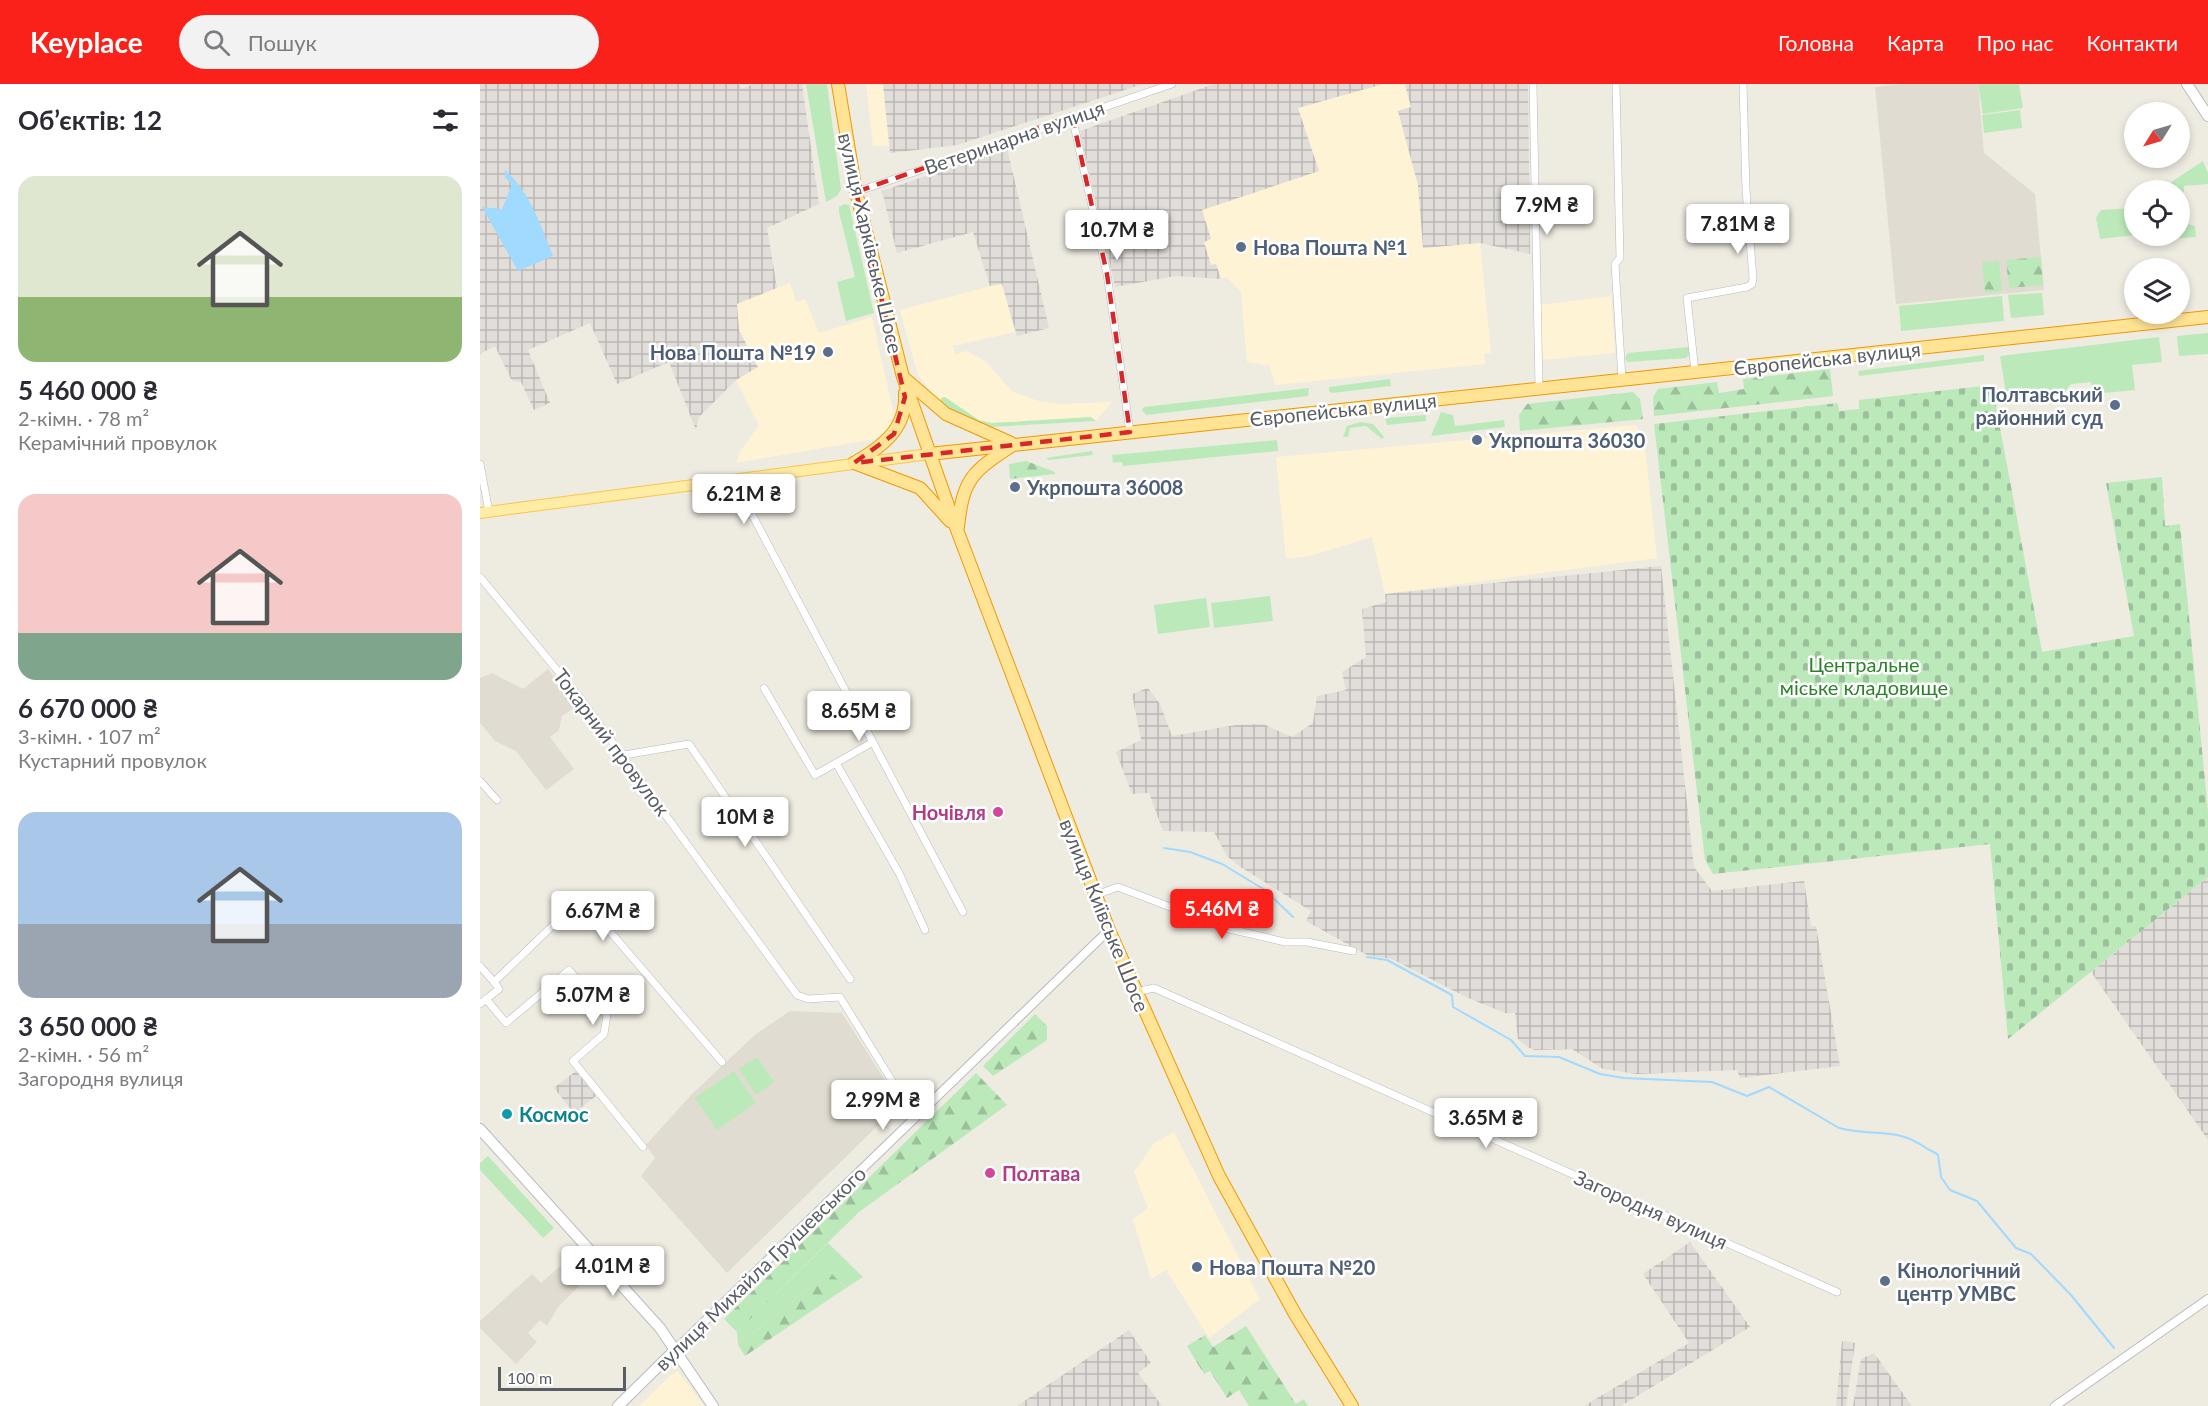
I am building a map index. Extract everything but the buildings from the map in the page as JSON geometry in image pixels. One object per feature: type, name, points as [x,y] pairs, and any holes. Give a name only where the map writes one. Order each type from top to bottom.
[{"type":"highway","name":"вулиця Харківське Шосе","points":[[838,84],[856,192],[910,400]]},
{"type":"highway","name":"Європейська вулиця","points":[[929,454],[2208,317]]},
{"type":"highway","points":[[903,377],[946,414],[1014,444],[970,478],[961,501],[957,531]]},
{"type":"highway","points":[[854,463],[880,447],[899,425],[905,408],[903,377]]},
{"type":"highway","name":"вулиця Київське Шосе","points":[[910,400],[957,531],[1109,930],[1135,992],[1202,1142],[1245,1227],[1353,1406]]},
{"type":"highway","points":[[854,463],[920,488],[932,498],[957,531]]},
{"type":"main road","points":[[2187,84],[2208,116]]},
{"type":"main road","name":"Європейська вулиця","points":[[485,513],[929,454]]},
{"type":"main road","points":[[480,1129],[633,1299],[675,1350],[713,1406]]},
{"type":"main road","name":"вулиця Михайла Грушевського","points":[[618,1406],[675,1350]]},
{"type":"street","name":"Ветеринарна вулиця","points":[[856,192],[1072,116],[1172,84]]},
{"type":"street","points":[[1533,84],[1539,388]]},
{"type":"street","points":[[1616,84],[1620,258],[1615,264],[1622,379]]},
{"type":"street","points":[[1695,372],[1687,298],[1747,287],[1753,278],[1746,190],[1743,84]]},
{"type":"street","points":[[1072,116],[1107,274],[1130,432]]},
{"type":"street","points":[[480,464],[485,513]]},
{"type":"street","points":[[739,478],[747,505],[963,912]]},
{"type":"street","name":"Токарний провулок","points":[[480,577],[624,755],[796,995],[808,999],[840,998],[915,1118]]},
{"type":"street","points":[[764,688],[815,775],[873,742]]},
{"type":"street","points":[[624,755],[689,744],[850,979]]},
{"type":"street","points":[[836,763],[899,873],[925,930]]},
{"type":"street","points":[[480,781],[497,800]]},
{"type":"street","points":[[1096,895],[1118,887],[1225,928],[1285,942],[1307,942],[1353,951]]},
{"type":"street","points":[[494,982],[572,907],[581,905],[589,909],[607,928],[722,1062]]},
{"type":"street","name":"вулиця Михайла Грушевського","points":[[675,1350],[1109,930]]},
{"type":"street","points":[[480,966],[498,989],[483,1001],[506,1023],[569,970],[607,1015],[604,1034],[573,1061],[643,1147]]},
{"type":"street","name":"Загородня вулиця","points":[[1135,992],[1154,988],[1837,1292]]},
{"type":"street","points":[[2055,1406],[2208,1299]]},
{"type":"highlighted area","points":[[1072,116],[1107,274],[1130,432],[854,463],[894,434],[905,397],[856,192]]},
{"type":"shaded area","points":[[480,84],[739,84],[742,89],[753,84],[802,84],[819,204],[767,228],[777,288],[737,304],[739,330],[758,367],[736,380],[699,417],[696,430],[669,362],[617,384],[590,323],[528,350],[550,403],[534,410],[521,382],[512,381],[495,346],[480,354]]},
{"type":"shaded area","points":[[866,84],[883,84],[890,146],[873,146]]},
{"type":"shaded area","points":[[883,84],[1143,84],[957,145],[890,153]]},
{"type":"shaded area","points":[[1214,84],[1383,84],[1298,108],[1319,171],[1202,210],[1211,239],[1204,242],[1211,265],[1216,264],[1221,279],[1176,276],[1115,287],[1080,131]]},
{"type":"shaded area","points":[[1383,84],[1405,84],[1411,107],[1398,111],[1418,185],[1423,248],[1480,243],[1491,353],[1484,354],[1485,364],[1275,385],[1270,366],[1247,362],[1241,292],[1227,277],[1221,279],[1216,264],[1211,265],[1204,242],[1211,239],[1202,210],[1319,171],[1297,108]]},
{"type":"shaded area","points":[[1405,84],[1528,84],[1530,254],[1480,243],[1423,248],[1418,185],[1398,111],[1411,107]]},
{"type":"shaded area","points":[[1903,84],[1978,84],[1984,153],[2035,194],[2044,290],[1896,304],[1875,87]]},
{"type":"shaded area","points":[[1007,148],[1049,328],[1017,336],[1002,284],[990,286],[973,232],[897,253],[882,191]]},
{"type":"shaded area","points":[[790,283],[796,302],[805,299],[819,333],[872,317],[893,411],[892,423],[883,434],[875,439],[736,463],[741,450],[759,425],[736,380],[757,367],[739,330],[737,303]]},
{"type":"shaded area","points":[[1002,283],[1015,332],[953,346],[955,354],[967,351],[985,361],[1013,392],[1039,401],[1060,404],[1112,402],[1096,421],[991,427],[940,403],[918,375],[900,310]]},
{"type":"shaded area","points":[[1611,296],[1615,353],[1541,360],[1540,305]]},
{"type":"shaded area","points":[[1635,425],[1644,437],[1657,558],[1385,594],[1372,537],[1310,556],[1286,559],[1276,457]]},
{"type":"shaded area","points":[[1661,566],[1694,867],[1712,891],[1804,881],[1811,926],[1816,926],[1840,1066],[1740,1078],[1737,1070],[1637,1074],[1603,1069],[1572,1049],[1535,1050],[1527,1047],[1518,1039],[1515,1013],[1505,1013],[1468,998],[1392,959],[1367,955],[1306,921],[1311,911],[1239,866],[1227,856],[1214,832],[1163,831],[1149,793],[1132,794],[1116,752],[1141,740],[1132,694],[1148,688],[1160,704],[1172,736],[1236,725],[1263,724],[1292,737],[1313,723],[1317,696],[1346,690],[1342,672],[1366,657],[1362,609],[1386,602],[1385,594]]},
{"type":"shaded area","points":[[548,669],[577,706],[562,716],[559,730],[550,737],[574,769],[546,790],[516,751],[495,741],[480,723],[480,678],[492,673],[523,689]]},
{"type":"shaded area","points":[[2208,877],[2208,1140],[2091,972]]},
{"type":"shaded area","points":[[790,1011],[842,1013],[900,1104],[727,1273],[641,1176],[655,1158],[646,1145],[691,1095],[756,1034]]},
{"type":"shaded area","points":[[576,1071],[596,1096],[574,1113],[554,1088]]},
{"type":"shaded area","points":[[1174,1132],[1260,1299],[1209,1338],[1166,1270],[1151,1279],[1133,1219],[1148,1208],[1134,1172],[1154,1143]]},
{"type":"shaded area","points":[[1690,1242],[1750,1327],[1621,1406],[1584,1406],[1689,1343],[1643,1274]]},
{"type":"shaded area","points":[[564,1263],[582,1283],[558,1307],[547,1326],[540,1320],[528,1333],[537,1342],[516,1364],[480,1328],[480,1321],[532,1274],[541,1283]]},
{"type":"shaded area","points":[[1129,1330],[1151,1363],[1138,1373],[1162,1406],[1017,1406]]},
{"type":"shaded area","points":[[1842,1341],[1855,1343],[1846,1406],[1836,1406]]},
{"type":"shaded area","points":[[1874,1353],[1912,1406],[1853,1406],[1861,1359]]},
{"type":"shaded area","points":[[678,1371],[704,1406],[639,1406],[671,1375]]},
{"type":"green space","points":[[806,84],[827,84],[841,189],[837,196],[826,202]]},
{"type":"green space","points":[[1978,84],[2019,84],[2023,108],[1983,114]]},
{"type":"green space","points":[[2020,110],[2022,128],[1984,133],[1982,115]]},
{"type":"green space","points":[[2203,161],[2208,173],[2208,184],[2190,186],[2190,180],[2174,180]]},
{"type":"green space","points":[[844,204],[849,205],[874,313],[846,321],[837,282],[855,277],[839,212],[839,207]]},
{"type":"green space","points":[[2124,209],[2124,236],[2100,239],[2096,218],[2101,210]]},
{"type":"green space","points":[[2190,225],[2195,226],[2196,237],[2190,237]]},
{"type":"green space","points":[[2041,257],[2043,285],[2009,288],[2006,260]]},
{"type":"green space","points":[[1999,261],[2002,291],[1985,293],[1982,262]]},
{"type":"green space","points":[[2042,293],[2044,315],[2011,318],[2008,295]]},
{"type":"green space","points":[[2002,296],[2004,321],[1901,331],[1899,306]]},
{"type":"green space","points":[[2208,333],[2208,354],[2179,356],[2177,336]]},
{"type":"green space","points":[[2159,337],[2162,362],[2132,365],[2135,390],[2093,394],[2091,382],[2071,384],[2062,395],[2007,400],[2000,356]]},
{"type":"green space","points":[[1690,347],[1690,354],[1686,358],[1627,362],[1625,358],[1628,353]]},
{"type":"green space","points":[[1984,355],[1984,361],[1859,376],[1858,371]]},
{"type":"green space","points":[[1830,369],[1833,396],[1654,416],[1653,397],[1658,389],[1717,382],[1719,393],[1744,389],[1743,379]]},
{"type":"green space","points":[[1390,379],[1391,386],[1332,393],[1329,391],[1329,387]]},
{"type":"green space","name":"Центральне міське кладовище","points":[[1992,385],[2042,652],[2134,636],[2106,483],[2162,477],[2165,526],[2180,524],[2208,812],[2208,877],[2008,1039],[1990,844],[1713,874],[1705,860],[1654,424],[1838,403],[1839,411],[1859,409],[1859,400]]},
{"type":"green space","points":[[1309,388],[1308,396],[1146,415],[1142,410],[1144,407]]},
{"type":"green space","points":[[1633,392],[1640,399],[1643,419],[1520,431],[1519,415],[1527,404]]},
{"type":"green space","points":[[945,397],[979,420],[991,423],[1091,417],[1096,421],[991,427],[961,416],[940,403],[941,398]]},
{"type":"green space","points":[[1441,412],[1453,415],[1455,426],[1504,420],[1505,427],[1431,436]]},
{"type":"green space","points":[[1426,415],[1426,421],[1387,425],[1385,418]]},
{"type":"green space","points":[[1360,422],[1373,424],[1384,437],[1382,439],[1366,426],[1350,428],[1348,437],[1343,437],[1347,426]]},
{"type":"green space","points":[[1277,440],[1278,451],[1123,466],[1122,462],[1113,463],[1112,455]]},
{"type":"green space","points":[[1092,451],[1093,455],[1049,460],[1046,458]]},
{"type":"green space","points":[[1026,461],[1055,472],[1055,474],[1010,479],[1009,464]]},
{"type":"green space","points":[[1270,596],[1273,621],[1214,628],[1211,603]]},
{"type":"green space","points":[[1206,598],[1210,627],[1158,634],[1154,605]]},
{"type":"green space","points":[[1035,1014],[1047,1026],[1047,1040],[993,1076],[983,1066]]},
{"type":"green space","points":[[757,1057],[774,1082],[756,1095],[739,1069]]},
{"type":"green space","points":[[734,1071],[756,1103],[717,1130],[695,1098]]},
{"type":"green space","points":[[976,1073],[1007,1105],[859,1212],[737,1332],[724,1319]]},
{"type":"green space","points":[[488,1156],[554,1228],[543,1238],[480,1170],[480,1163]]},
{"type":"green space","points":[[828,1243],[863,1277],[846,1288],[823,1265],[815,1284],[738,1345],[737,1332]]},
{"type":"green space","points":[[823,1265],[846,1288],[745,1356],[738,1345],[815,1284],[814,1273]]},
{"type":"green space","points":[[1246,1326],[1296,1404],[1304,1399],[1308,1406],[1249,1406],[1239,1390],[1227,1398],[1210,1371],[1204,1374],[1187,1346],[1205,1335],[1213,1347]]},
{"type":"water","points":[[505,170],[528,199],[553,256],[518,271],[482,207],[502,209],[512,184],[505,178]]},
{"type":"waterway","points":[[1164,848],[1190,852],[1222,864],[1265,890],[1293,917]]},
{"type":"waterway","points":[[1367,957],[1387,960],[1452,995],[1453,1007],[1511,1040],[1525,1056],[1559,1057],[1600,1074],[1624,1078],[1712,1082],[1747,1096],[1769,1087],[1839,1128],[1894,1134],[1915,1141],[1938,1155],[1941,1177],[1950,1190],[1977,1201],[2016,1248],[2031,1254],[2071,1295],[2114,1348]]},
{"type":"place","name":"Нова Пошта №1","points":[[1241,247]]},
{"type":"place","name":"Нова Пошта №19","points":[[828,352]]},
{"type":"place","name":"Полтавський районний суд","points":[[2115,405]]},
{"type":"place","name":"Укрпошта 36030","points":[[1477,440]]},
{"type":"place","name":"Укрпошта 36008","points":[[1015,487]]},
{"type":"place","name":"Ночівля","points":[[998,812]]},
{"type":"place","name":"Космос","points":[[507,1114]]},
{"type":"place","name":"Полтава","points":[[990,1173]]},
{"type":"place","name":"Нова Пошта №20","points":[[1197,1267]]},
{"type":"place","name":"Кінологічний центр УМВС","points":[[1885,1281]]}]
